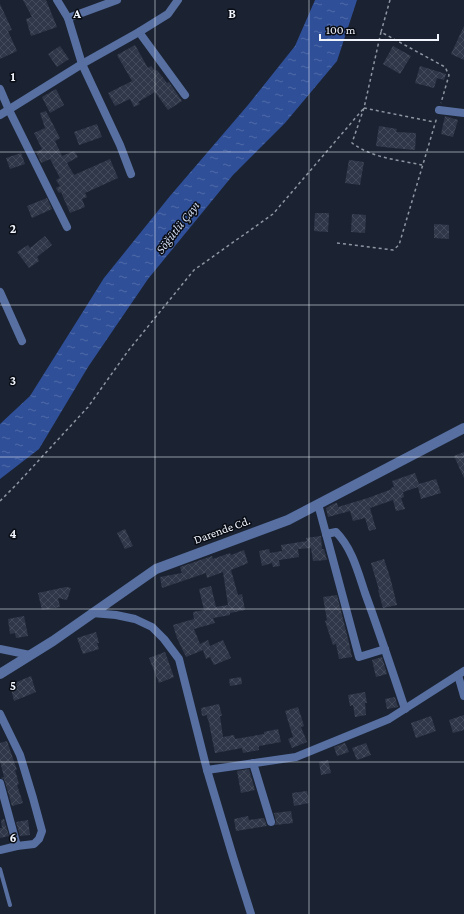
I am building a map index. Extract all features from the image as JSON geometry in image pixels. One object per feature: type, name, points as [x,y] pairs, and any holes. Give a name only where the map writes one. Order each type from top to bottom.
[{"type":"street","points":[[57,0],[68,18],[82,64],[120,145],[131,174]]},
{"type":"street","points":[[68,18],[118,0]]},
{"type":"street","points":[[0,115],[82,64],[168,14],[178,0]]},
{"type":"street","points":[[139,32],[185,95]]},
{"type":"street","points":[[0,89],[67,227]]},
{"type":"street","points":[[438,110],[464,113]]},
{"type":"street","points":[[0,292],[22,341]]},
{"type":"street","name":"Darende Cd.","points":[[0,674],[53,641],[156,569],[288,520],[464,428]]},
{"type":"street","points":[[318,504],[358,657],[385,649]]},
{"type":"street","points":[[326,534],[336,532],[342,538],[350,551],[405,709]]},
{"type":"street","points":[[92,613],[116,615],[135,619],[152,627],[164,639],[178,659],[207,770],[251,914]]},
{"type":"street","points":[[0,650],[30,655]]},
{"type":"street","points":[[207,770],[296,757],[389,719],[461,673],[464,696]]},
{"type":"street","points":[[0,714],[20,755],[42,831],[39,839],[34,844],[0,850]]},
{"type":"street","points":[[253,763],[271,822]]},
{"type":"street","points":[[0,783],[17,846]]},
{"type":"lane","points":[[0,869],[10,905]]},
{"type":"path","points":[[390,0],[381,32],[364,108],[352,144],[359,149],[380,156],[422,165]]},
{"type":"path","points":[[337,243],[393,250],[399,245],[449,75],[444,67],[381,32]]},
{"type":"path","points":[[364,108],[435,122]]},
{"type":"path","points":[[0,501],[88,407],[128,351],[194,270],[273,214],[364,108]]},
{"type":"water","name":"Söğütlü Çayı","points":[[315,0],[357,0],[337,61],[285,123],[233,175],[148,279],[88,367],[39,449],[0,479],[0,424],[30,396],[104,278],[170,196],[248,105],[295,46]]},
{"type":"building","points":[[23,0],[46,0],[57,27],[31,36],[26,19],[32,17]]},
{"type":"building","points":[[0,4],[12,30],[8,31],[17,51],[0,59]]},
{"type":"building","points":[[464,26],[464,60],[451,54]]},
{"type":"building","points":[[135,45],[148,68],[151,66],[155,71],[157,70],[167,83],[169,82],[182,101],[168,110],[155,92],[138,102],[140,104],[134,107],[130,99],[115,106],[108,93],[132,81],[117,55]]},
{"type":"building","points":[[60,46],[69,59],[57,67],[48,54]]},
{"type":"building","points":[[393,46],[411,56],[400,74],[383,64]]},
{"type":"building","points":[[420,66],[446,74],[444,80],[437,78],[434,88],[415,83]]},
{"type":"building","points":[[56,89],[64,105],[50,113],[42,97]]},
{"type":"building","points":[[46,111],[60,138],[55,141],[62,156],[74,151],[78,157],[67,163],[74,175],[110,159],[118,178],[85,193],[87,197],[82,199],[85,207],[70,213],[61,192],[59,193],[56,188],[60,186],[56,180],[60,178],[50,159],[41,163],[36,152],[42,149],[34,133],[45,128],[40,113]]},
{"type":"building","points":[[445,116],[458,120],[453,137],[441,134]]},
{"type":"building","points":[[97,124],[102,137],[79,145],[74,132]]},
{"type":"building","points":[[379,126],[397,129],[396,132],[416,133],[415,150],[376,146]]},
{"type":"building","points":[[21,153],[25,164],[10,169],[6,158]]},
{"type":"building","points":[[349,160],[364,162],[360,185],[345,183]]},
{"type":"building","points":[[47,198],[52,209],[32,218],[27,206]]},
{"type":"building","points":[[315,213],[329,213],[328,232],[314,231]]},
{"type":"building","points":[[352,214],[366,215],[365,233],[351,232]]},
{"type":"building","points":[[434,224],[449,225],[449,239],[434,238]]},
{"type":"building","points":[[45,236],[52,245],[37,257],[39,261],[29,268],[17,252],[28,245],[30,248]]},
{"type":"building","points":[[464,452],[464,478],[454,456]]},
{"type":"building","points":[[415,473],[419,484],[436,479],[441,493],[421,499],[418,487],[403,492],[404,497],[401,498],[405,509],[396,511],[393,500],[370,508],[376,529],[369,531],[365,518],[353,521],[350,511],[328,517],[326,508],[333,504],[337,503],[338,507],[392,489],[391,488],[394,487],[392,481]]},
{"type":"building","points":[[125,529],[133,546],[125,549],[117,533]]},
{"type":"building","points":[[321,536],[322,549],[324,549],[327,560],[313,561],[311,548],[298,549],[299,557],[279,560],[280,566],[273,567],[272,563],[262,566],[259,551],[269,549],[270,553],[282,551],[281,545],[307,541],[306,538]]},
{"type":"building","points":[[244,550],[248,563],[231,570],[238,595],[242,594],[245,610],[230,613],[230,615],[213,618],[215,623],[194,629],[200,644],[208,640],[210,646],[223,640],[231,658],[214,665],[210,657],[206,659],[203,650],[186,657],[173,625],[194,619],[193,612],[204,610],[199,589],[211,586],[216,607],[228,605],[223,572],[207,578],[206,573],[162,588],[160,577],[182,573],[180,567],[212,556],[213,559]]},
{"type":"building","points":[[384,559],[397,605],[383,608],[371,563]]},
{"type":"building","points":[[66,587],[71,588],[67,600],[58,598],[60,607],[42,610],[38,593]]},
{"type":"building","points":[[337,595],[352,657],[339,659],[336,644],[333,645],[325,621],[327,620],[323,597]]},
{"type":"building","points":[[24,616],[28,636],[16,638],[15,633],[10,634],[8,619]]},
{"type":"building","points":[[96,632],[99,649],[83,654],[77,638]]},
{"type":"building","points":[[165,652],[174,677],[159,683],[149,658]]},
{"type":"building","points":[[382,657],[387,674],[376,677],[372,660]]},
{"type":"building","points":[[31,676],[36,692],[14,701],[10,685]]},
{"type":"building","points":[[241,677],[242,684],[230,686],[229,679]]},
{"type":"building","points":[[365,692],[367,703],[365,703],[366,715],[355,717],[353,705],[350,706],[348,695]]},
{"type":"building","points":[[395,697],[398,707],[387,709],[385,699]]},
{"type":"building","points":[[219,704],[222,716],[220,716],[223,737],[234,735],[235,739],[264,734],[264,732],[278,729],[281,742],[259,746],[259,750],[243,753],[242,748],[215,753],[208,718],[207,719],[207,715],[202,716],[201,708]]},
{"type":"building","points":[[298,707],[304,726],[301,727],[307,742],[292,748],[288,739],[293,737],[285,711]]},
{"type":"building","points":[[464,715],[464,730],[453,733],[449,720]]},
{"type":"building","points":[[431,716],[436,731],[416,738],[411,723]]},
{"type":"building","points":[[7,741],[17,770],[15,770],[19,784],[17,785],[23,803],[12,806],[4,779],[1,778],[4,777],[0,761],[0,743]]},
{"type":"building","points":[[345,743],[349,752],[337,756],[334,747]]},
{"type":"building","points":[[366,743],[371,755],[357,760],[352,748]]},
{"type":"building","points":[[328,760],[331,773],[321,775],[319,762]]},
{"type":"building","points":[[249,769],[255,790],[241,793],[237,771]]},
{"type":"building","points":[[307,791],[309,803],[294,806],[292,793]]},
{"type":"building","points":[[291,811],[293,823],[275,825],[276,821],[274,813]]},
{"type":"building","points":[[248,816],[249,820],[264,818],[267,826],[236,831],[234,819]]},
{"type":"building","points":[[4,819],[9,836],[0,838],[0,828],[2,828],[1,820]]},
{"type":"building","points":[[28,820],[30,835],[20,836],[16,822]]}]
